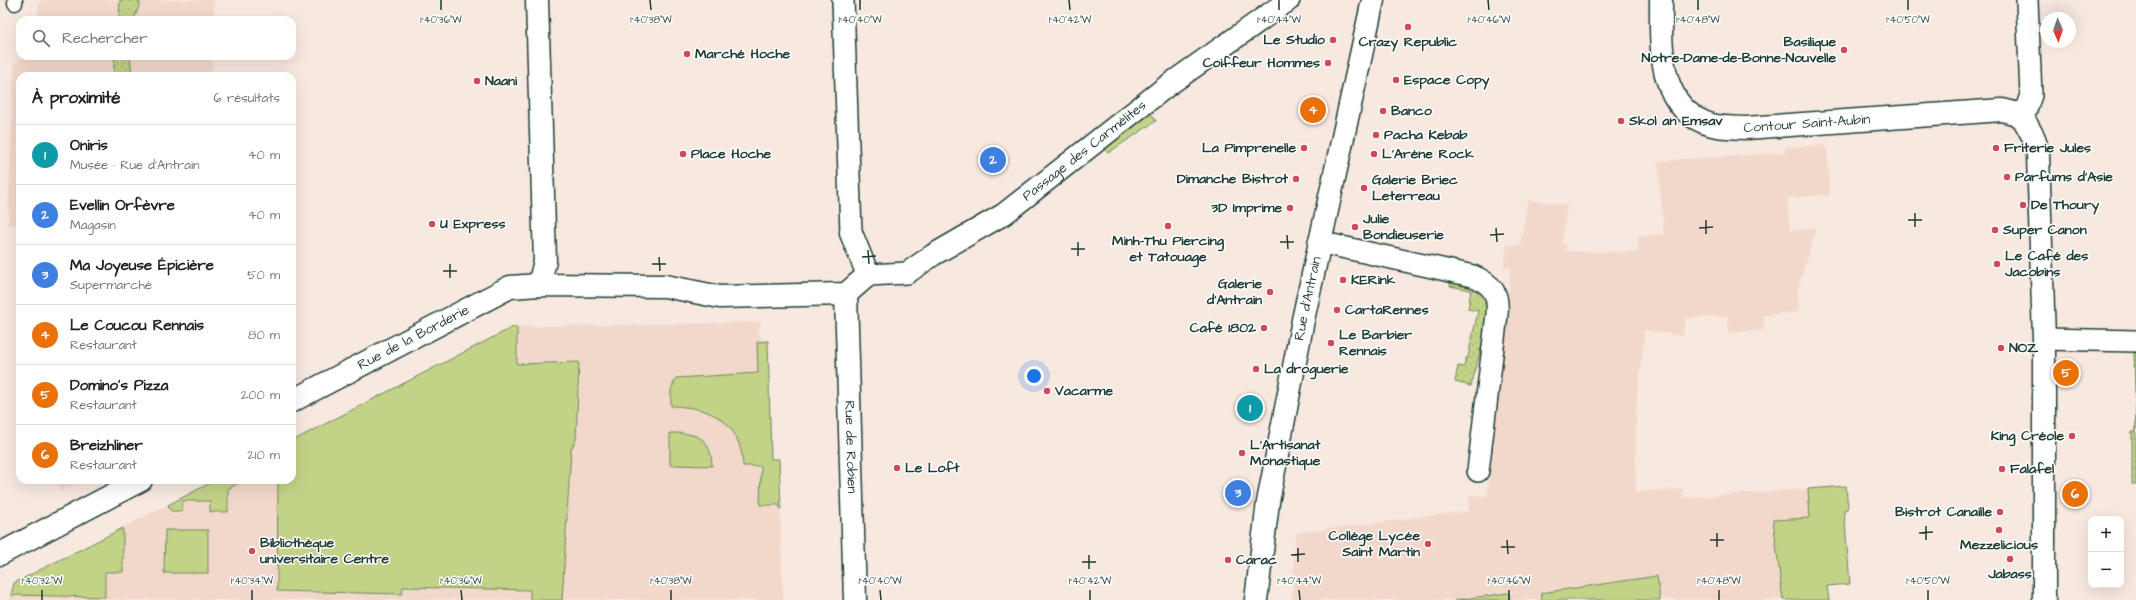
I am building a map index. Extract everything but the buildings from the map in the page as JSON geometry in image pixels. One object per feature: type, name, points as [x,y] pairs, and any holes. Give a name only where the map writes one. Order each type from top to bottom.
[{"type":"street","points":[[537,0],[544,261],[539,285],[665,286],[720,297],[846,294],[868,275],[851,233],[843,0]]},
{"type":"street","name":"Passage des Carmélites","points":[[868,275],[908,274],[933,255],[1004,214],[1064,169],[1167,86],[1289,0]]},
{"type":"street","name":"Rue d'Antrain","points":[[1256,600],[1268,502],[1319,242],[1373,0]]},
{"type":"street","name":"Contour Saint-Aubin","points":[[1661,0],[1664,71],[1672,94],[1682,108],[1698,119],[1713,125],[1746,128],[2002,110],[2014,113],[2023,118]]},
{"type":"street","points":[[2027,0],[2031,95],[2023,118],[2034,138],[2038,154],[2044,339],[2044,600]]},
{"type":"street","points":[[1319,242],[1473,276],[1486,281],[1493,289],[1498,302],[1478,471]]},
{"type":"street","name":"Rue de la Borderie","points":[[296,399],[510,287],[539,285]]},
{"type":"street","name":"Rue de Robien","points":[[846,294],[856,600]]},
{"type":"street","points":[[2044,339],[2136,341]]},
{"type":"street","points":[[0,554],[133,484]]},
{"type":"shaded area","points":[[40,0],[214,0],[213,16],[38,16]]},
{"type":"shaded area","points":[[20,60],[213,60],[212,72],[16,72],[16,225],[8,225],[14,64]]},
{"type":"shaded area","points":[[1824,145],[1827,150],[1830,195],[1787,198],[1790,230],[1817,228],[1798,288],[1799,312],[1763,315],[1765,330],[1729,333],[1728,316],[1685,318],[1683,336],[1645,330],[1636,408],[1636,492],[1682,489],[1683,498],[1846,486],[1848,509],[1844,510],[1850,584],[1827,586],[1829,600],[1292,600],[1296,533],[1469,511],[1469,495],[1487,496],[1511,268],[1504,267],[1507,245],[1520,246],[1528,200],[1567,205],[1562,243],[1566,244],[1565,251],[1639,252],[1638,236],[1664,234],[1658,161],[1785,152],[1785,147]]},
{"type":"shaded area","points":[[761,322],[758,334],[763,340],[768,341],[771,459],[779,459],[783,600],[10,600],[14,583],[208,484],[296,484],[296,439],[513,327]]},
{"type":"shaded area","points":[[57,484],[75,484],[61,491]]},
{"type":"green space","points":[[120,0],[141,0],[135,16],[119,16]]},
{"type":"green space","points":[[115,60],[130,60],[132,72],[113,72]]},
{"type":"green space","points":[[1151,113],[1156,121],[1108,153],[1104,147]]},
{"type":"green space","points":[[1451,279],[1470,283],[1485,295],[1490,315],[1471,386],[1455,382],[1458,366],[1464,367],[1466,358],[1468,357],[1478,311],[1468,309],[1471,290],[1450,286]]},
{"type":"green space","points":[[513,327],[517,327],[517,364],[579,362],[576,440],[571,449],[562,600],[530,600],[530,590],[403,587],[402,594],[277,591],[278,484],[296,484],[296,439]]},
{"type":"green space","points":[[768,341],[771,459],[779,459],[781,509],[779,505],[760,505],[761,466],[743,466],[737,438],[730,428],[721,420],[699,409],[671,406],[671,390],[676,378],[758,373],[757,342]]},
{"type":"green space","points":[[2134,352],[2136,352],[2136,432]]},
{"type":"green space","points":[[2132,432],[2136,432],[2136,484],[2132,484]]},
{"type":"green space","points":[[670,433],[687,434],[700,438],[709,448],[712,466],[670,465]]},
{"type":"green space","points":[[208,484],[237,484],[228,489],[228,512],[210,512],[210,501],[182,501],[182,511],[171,511],[168,505]]},
{"type":"green space","points":[[1846,486],[1848,509],[1844,510],[1850,584],[1827,586],[1829,600],[1783,600],[1773,520],[1810,518],[1808,489]]},
{"type":"green space","points":[[123,528],[123,572],[105,572],[105,597],[11,595],[14,583]]},
{"type":"green space","points":[[165,530],[208,530],[208,573],[164,573]]},
{"type":"green space","points":[[1657,576],[1660,600],[1542,600],[1541,593]]},
{"type":"green space","points":[[1509,593],[1510,600],[1455,600]]},
{"type":"place","name":"Crazy Republic","points":[[1408,27]]},
{"type":"place","name":"Le Studio","points":[[1333,40]]},
{"type":"place","name":"Basilique Notre-Dame-de-Bonne-Nouvelle","points":[[1844,50]]},
{"type":"place","name":"Marché Hoche","points":[[687,54]]},
{"type":"place","name":"Coiffeur Hommes","points":[[1328,63]]},
{"type":"place","name":"Espace Copy","points":[[1396,80]]},
{"type":"place","name":"Naani","points":[[477,81]]},
{"type":"place","name":"Le Coucou Rennais","points":[[1313,110]]},
{"type":"place","name":"Banco","points":[[1383,111]]},
{"type":"place","name":"Skol an Emsav","points":[[1621,121]]},
{"type":"place","name":"Pacha Kebab","points":[[1376,135]]},
{"type":"place","name":"La Pimprenelle","points":[[1304,148]]},
{"type":"place","name":"Friterie Jules","points":[[1996,148]]},
{"type":"place","name":"Place Hoche","points":[[683,154]]},
{"type":"place","name":"L’Arène Rock","points":[[1374,154]]},
{"type":"place","name":"Evellin Orfèvre","points":[[993,160]]},
{"type":"place","name":"Parfums d'Asie","points":[[2007,177]]},
{"type":"place","name":"Dimanche Bistrot","points":[[1296,179]]},
{"type":"place","name":"Galerie Briec Leterreau","points":[[1364,188]]},
{"type":"place","name":"De Thoury","points":[[2023,205]]},
{"type":"place","name":"3D Imprime","points":[[1290,208]]},
{"type":"place","name":"U Express","points":[[432,224]]},
{"type":"place","name":"Minh-Thu Piercing et Tatouage","points":[[1168,226]]},
{"type":"place","name":"Julie Bondieuserie","points":[[1355,227]]},
{"type":"place","name":"Super Canon","points":[[1995,230]]},
{"type":"place","name":"Le Café des Jacobins","points":[[1997,264]]},
{"type":"place","name":"KERink","points":[[1343,280]]},
{"type":"place","name":"Galerie d'Antrain","points":[[1270,292]]},
{"type":"place","name":"CartaRennes","points":[[1337,310]]},
{"type":"place","name":"Café 1802","points":[[1264,328]]},
{"type":"place","name":"Le Barbier Rennais","points":[[1331,343]]},
{"type":"place","name":"NOZ","points":[[2001,348]]},
{"type":"place","name":"La droguerie","points":[[1256,369]]},
{"type":"place","name":"Domino's Pizza","points":[[2066,373]]},
{"type":"place","name":"Vacarme","points":[[1047,391]]},
{"type":"place","name":"Oniris","points":[[1250,408]]},
{"type":"place","name":"King Créole","points":[[2072,436]]},
{"type":"place","name":"L'Artisanat Monastique","points":[[1242,453]]},
{"type":"place","name":"Le Loft","points":[[897,468]]},
{"type":"place","name":"Falafel","points":[[2002,469]]},
{"type":"place","name":"Ma Joyeuse Épicière","points":[[1238,493]]},
{"type":"place","name":"Breizhliner","points":[[2075,494]]},
{"type":"place","name":"Bistrot Canaille","points":[[2000,512]]},
{"type":"place","name":"Mezzelicious","points":[[1999,530]]},
{"type":"place","name":"Collège Lycée Saint Martin","points":[[1428,544]]},
{"type":"place","name":"Bibliothèque universitaire Centre","points":[[252,551]]},
{"type":"place","name":"Jabass","points":[[2010,559]]},
{"type":"place","name":"Carac","points":[[1228,560]]}]
